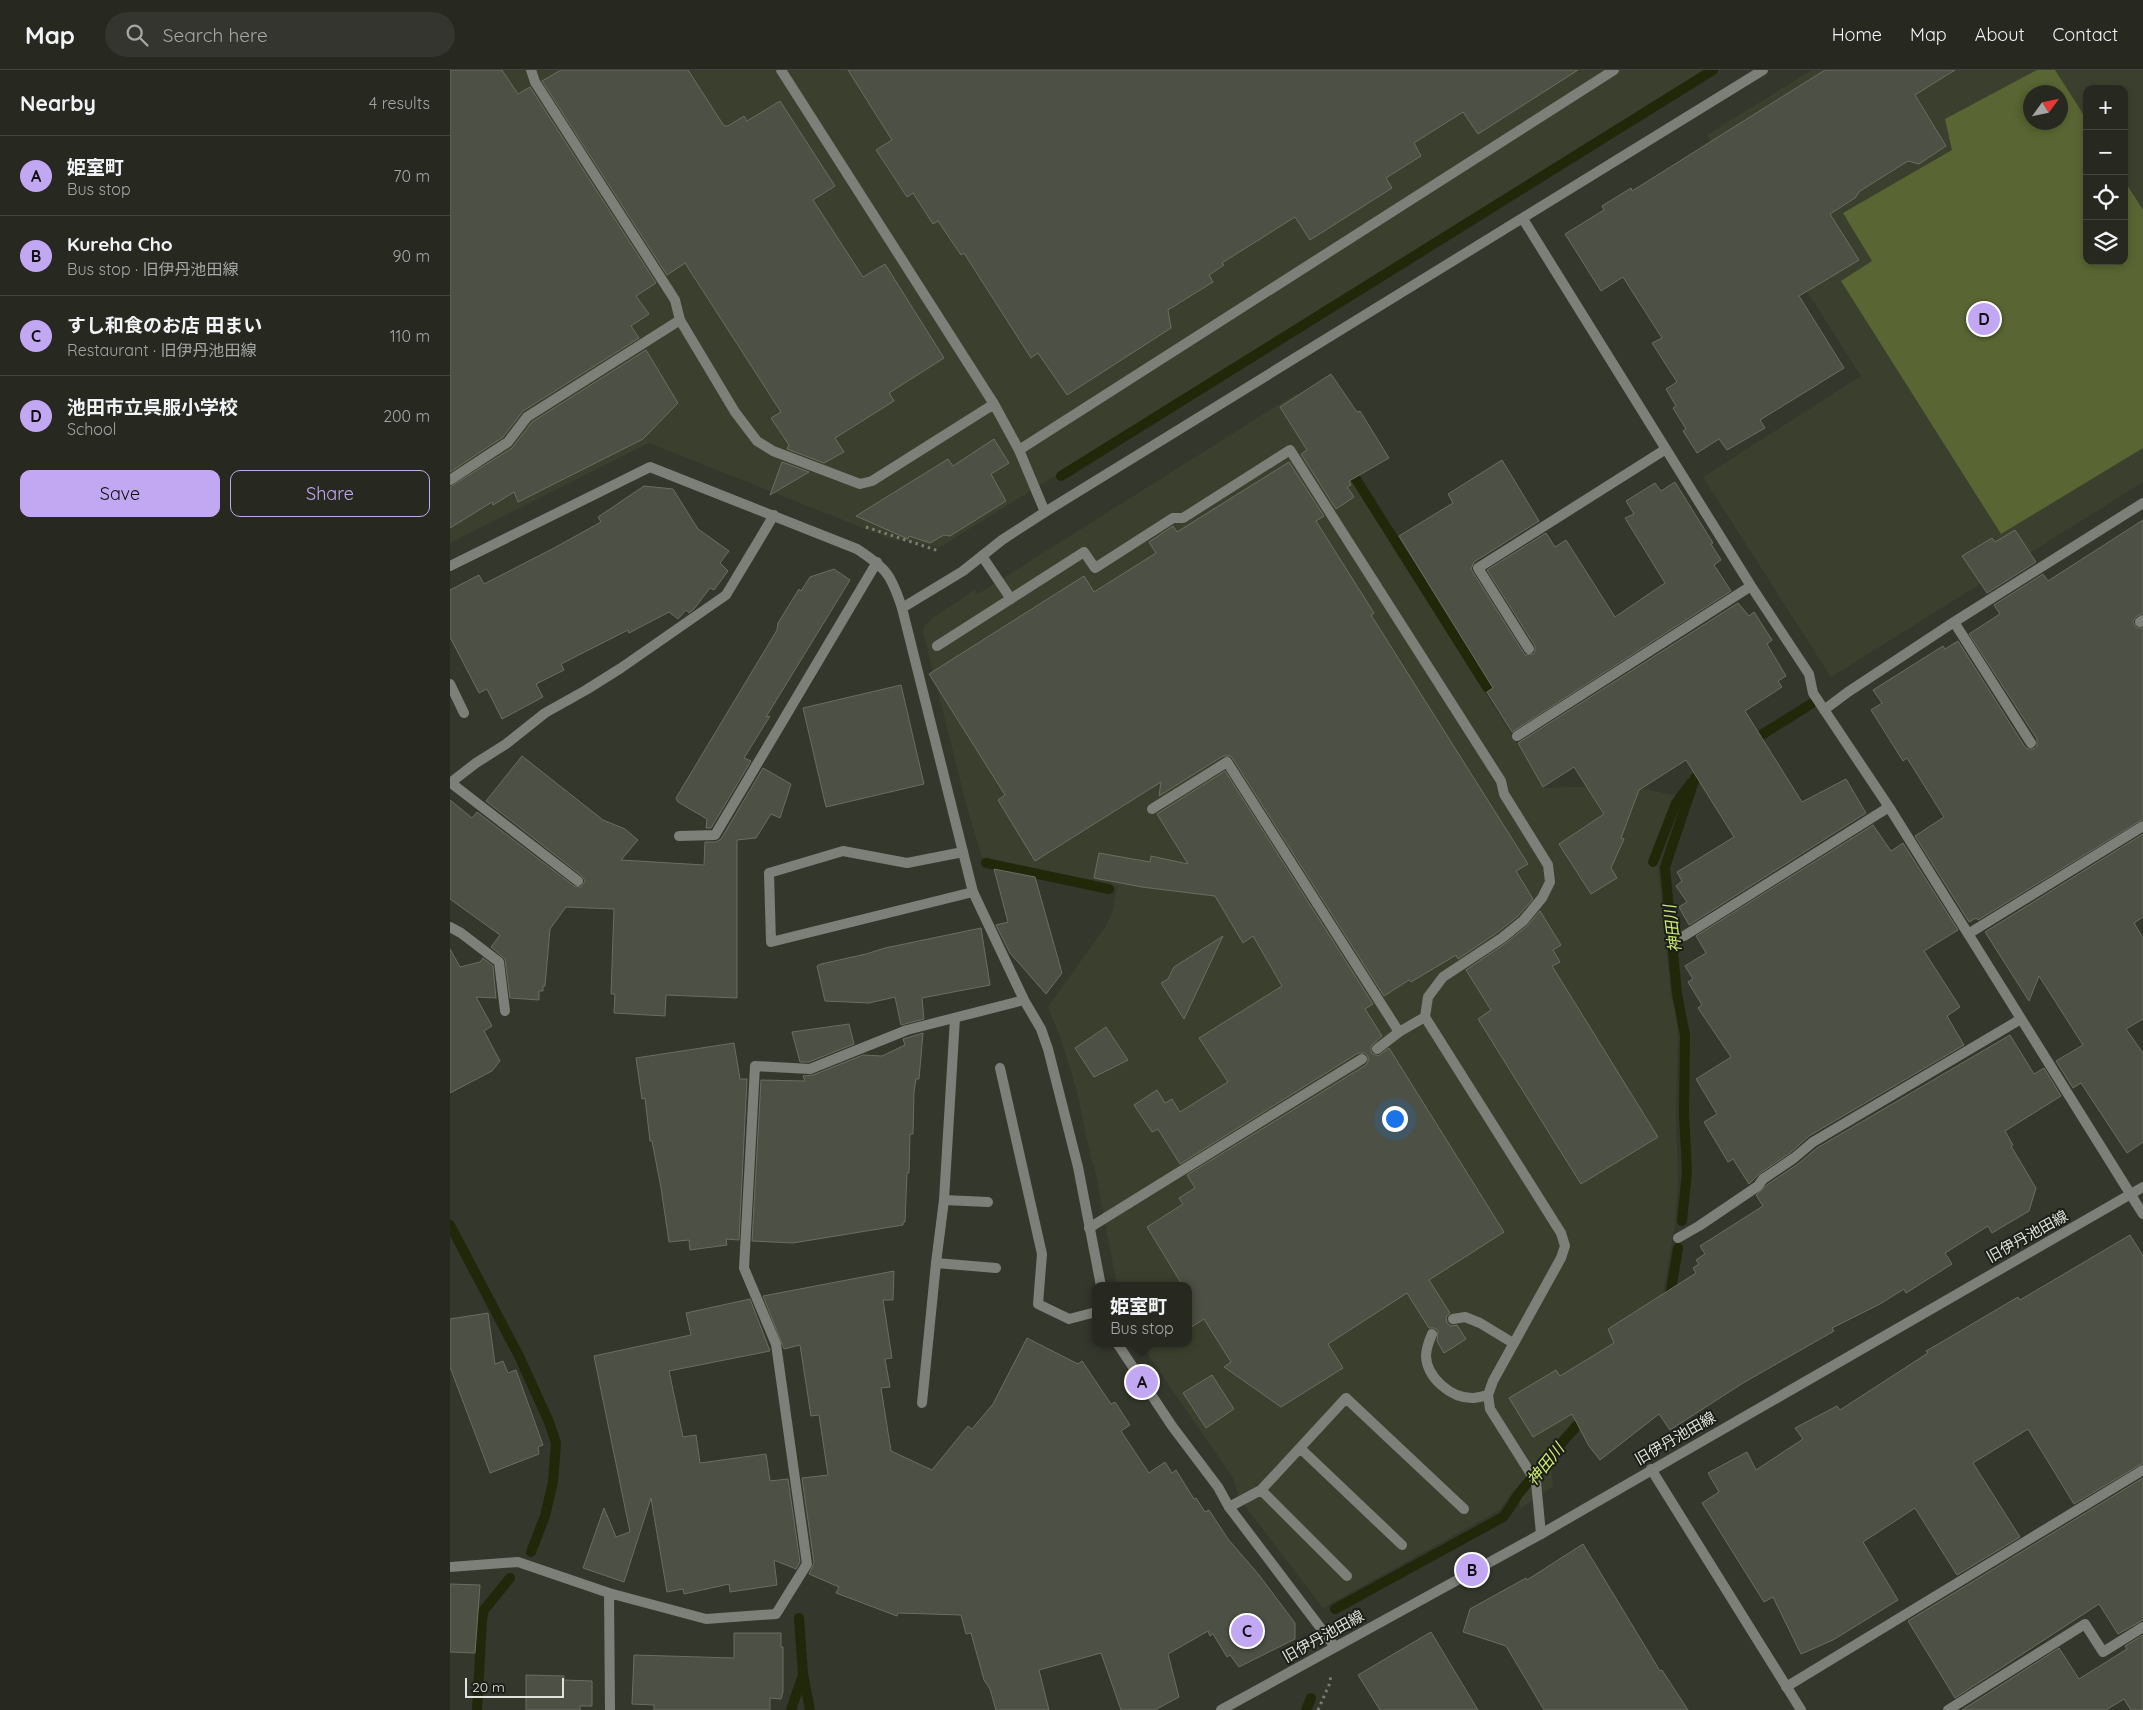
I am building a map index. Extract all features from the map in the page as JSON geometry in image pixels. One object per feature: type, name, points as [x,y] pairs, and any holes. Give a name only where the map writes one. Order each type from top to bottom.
[{"type":"street","points":[[531,70],[535,82],[675,300],[680,320],[735,412],[758,441],[773,451],[860,484],[872,481],[994,404]]},
{"type":"street","points":[[782,70],[994,404],[1019,450],[1045,512]]},
{"type":"street","points":[[1019,450],[1614,70]]},
{"type":"street","points":[[902,608],[963,571],[1002,540],[1045,512],[1764,70]]},
{"type":"street","points":[[1523,219],[1751,586],[1809,674],[1813,693],[1889,807],[2143,1214]]},
{"type":"street","points":[[450,480],[508,442],[527,417],[680,320]]},
{"type":"street","points":[[1529,649],[1478,568],[1666,449]]},
{"type":"street","points":[[937,646],[1084,552],[1095,568],[1173,518],[1183,518],[1290,450],[1501,781],[1504,794],[1548,865],[1550,882],[1542,898],[1523,921],[1502,938],[1443,977],[1428,997],[1426,1017],[1561,1233],[1565,1246],[1561,1258],[1503,1359],[1488,1395],[1490,1409],[1536,1482],[1541,1534]]},
{"type":"street","points":[[450,566],[650,467],[857,549],[877,562],[893,581],[902,608],[906,632],[973,892],[1024,1000],[1040,1029],[1058,1083],[1078,1167],[1100,1282]]},
{"type":"street","points":[[1824,710],[1954,622],[2143,503]]},
{"type":"street","points":[[578,881],[450,783],[476,763],[506,744],[545,713],[586,690],[726,595],[774,515]]},
{"type":"street","points":[[982,556],[1011,599]]},
{"type":"street","points":[[679,836],[715,834],[877,562]]},
{"type":"street","points":[[1517,736],[1751,586]]},
{"type":"street","points":[[1954,622],[2030,743]]},
{"type":"street","points":[[450,684],[464,713]]},
{"type":"street","points":[[1152,809],[1227,762],[1399,1032]]},
{"type":"street","points":[[1684,936],[1889,807]]},
{"type":"street","points":[[1968,934],[2143,826]]},
{"type":"street","points":[[963,852],[906,863],[843,851],[769,873],[771,942],[973,892]]},
{"type":"street","points":[[450,927],[461,933],[499,962],[505,1011]]},
{"type":"street","points":[[450,1567],[518,1562],[609,1593],[706,1619],[776,1614],[807,1564],[776,1344],[744,1268],[755,1066],[810,1069],[907,1030],[1024,1000]]},
{"type":"street","points":[[1376,1049],[1399,1032],[1426,1017]]},
{"type":"street","points":[[922,1403],[944,1200],[954,1018]]},
{"type":"street","points":[[1678,1238],[1758,1186],[1812,1142],[2021,1019]]},
{"type":"street","points":[[1089,1228],[1362,1059]]},
{"type":"street","points":[[1000,1068],[1042,1254],[1038,1304],[1069,1319],[1092,1313]]},
{"type":"street","name":"旧伊丹池田線","points":[[1221,1710],[1541,1534],[2143,1187]]},
{"type":"street","points":[[944,1200],[988,1202]]},
{"type":"street","points":[[936,1263],[996,1268]]},
{"type":"street","points":[[1454,1319],[1465,1317],[1480,1323],[1513,1343]]},
{"type":"street","points":[[1432,1334],[1426,1357],[1430,1370],[1439,1385],[1454,1393],[1471,1398],[1488,1395]]},
{"type":"street","points":[[1121,1347],[1172,1426],[1218,1486],[1229,1507],[1335,1647]]},
{"type":"street","points":[[1229,1507],[1261,1490],[1346,1398],[1464,1509]]},
{"type":"street","points":[[1300,1448],[1402,1545]]},
{"type":"street","points":[[1651,1469],[1801,1710]]},
{"type":"street","points":[[1786,1687],[2143,1470]]},
{"type":"street","points":[[1261,1490],[1347,1576]]},
{"type":"street","points":[[609,1593],[610,1710]]},
{"type":"street","points":[[1948,1710],[2085,1624],[2104,1652],[2143,1628]]},
{"type":"path","points":[[1318,1710],[1330,1685],[1335,1647]]},
{"type":"shaded area","points":[[450,70],[1711,70],[940,547],[891,539],[649,443],[450,543]]},
{"type":"shaded area","points":[[1812,70],[2143,70],[2143,482],[1831,677],[1703,477],[1861,376],[1707,135]]},
{"type":"shaded area","points":[[1297,393],[1545,788],[1614,786],[1646,789],[1677,796],[1671,806],[1679,808],[1658,867],[1671,995],[1676,1014],[1678,1035],[1676,1114],[1678,1184],[1675,1224],[1662,1300],[1576,1418],[1544,1454],[1551,1467],[1553,1486],[1520,1509],[1519,1499],[1513,1490],[1501,1509],[1323,1608],[1239,1498],[1233,1478],[1143,1347],[1192,1347],[1192,1282],[1116,1282],[1095,1169],[1091,1159],[1077,1092],[1061,1039],[1048,1007],[1106,926],[1112,913],[1117,887],[982,858],[964,796],[923,632],[924,627],[932,618],[975,590],[978,594]]},
{"type":"green space","points":[[2037,70],[2055,70],[2065,85],[2023,85],[2023,130],[2068,130],[2068,90],[2083,114],[2083,265],[2128,265],[2128,186],[2143,210],[2143,448],[2001,534],[1841,281],[1872,261],[1843,213],[1952,150],[1945,119]]},
{"type":"building","points":[[450,70],[502,70],[518,94],[530,87],[656,283],[636,296],[649,314],[631,326],[639,338],[523,411],[503,437],[450,472]]},
{"type":"building","points":[[561,70],[688,70],[724,126],[728,126],[744,116],[747,121],[780,101],[835,186],[813,200],[863,277],[885,264],[944,358],[889,393],[894,401],[835,438],[844,452],[824,463],[787,449],[789,445],[771,418],[781,412],[685,263],[667,275],[542,81]]},
{"type":"building","points":[[848,70],[1578,70],[1478,134],[1463,112],[1414,143],[1421,156],[1386,178],[1392,188],[1310,240],[1295,217],[1222,263],[1224,265],[1209,275],[1213,282],[1168,310],[1171,328],[1067,395],[1038,353],[1031,358],[964,253],[961,255],[938,221],[933,224],[913,193],[907,197],[876,150],[892,140]]},
{"type":"building","points":[[1825,70],[1955,70],[1915,95],[1946,146],[1919,164],[1908,161],[1860,191],[1855,198],[1830,214],[1859,260],[1799,296],[1844,368],[1760,420],[1765,428],[1727,450],[1719,439],[1697,453],[1683,431],[1686,429],[1673,408],[1676,406],[1666,389],[1677,382],[1652,343],[1662,338],[1623,277],[1601,291],[1565,234],[1604,210],[1602,206],[1631,188],[1632,191]]},
{"type":"building","points":[[646,350],[678,403],[643,439],[518,502],[514,492],[493,505],[492,502],[450,528],[450,487],[512,448],[532,422]]},
{"type":"building","points":[[1331,374],[1357,412],[1360,411],[1389,458],[1349,481],[1351,485],[1347,487],[1354,497],[1336,509],[1301,454],[1307,450],[1280,407]]},
{"type":"building","points":[[994,439],[1009,463],[991,474],[1006,501],[950,536],[944,535],[930,543],[909,536],[908,539],[856,516],[948,459],[953,466]]},
{"type":"building","points":[[1502,460],[1539,521],[1474,562],[1471,569],[1525,655],[1533,654],[1535,646],[1487,570],[1546,533],[1555,547],[1566,540],[1615,617],[1665,583],[1625,518],[1634,514],[1626,501],[1655,483],[1661,491],[1675,482],[1713,543],[1711,544],[1721,560],[1714,565],[1731,591],[1512,732],[1487,692],[1493,688],[1399,536],[1453,503],[1448,494]]},
{"type":"building","points":[[782,462],[809,472],[770,495]]},
{"type":"building","points":[[1289,462],[1324,516],[1316,521],[1374,613],[1371,615],[1528,864],[1516,871],[1533,899],[1518,916],[1458,959],[1456,955],[1411,982],[1409,980],[1384,996],[1231,756],[1223,756],[1159,796],[1161,782],[1035,861],[998,800],[1005,795],[929,674],[1084,576],[1094,592],[1156,553],[1149,542],[1173,526],[1177,532]]},
{"type":"building","points":[[644,486],[673,489],[698,529],[729,551],[720,563],[728,571],[714,590],[710,588],[689,613],[686,610],[678,619],[669,612],[629,633],[628,630],[561,664],[564,670],[536,684],[543,697],[502,719],[487,689],[479,693],[450,637],[450,590],[479,575],[484,584],[554,548],[601,522],[598,517]]},
{"type":"building","points":[[2143,520],[2143,613],[2136,617],[2133,622],[2137,628],[2143,628],[2143,819],[1978,920],[1976,918],[1969,922],[1915,836],[1944,817],[1907,758],[1903,761],[1871,710],[1882,703],[1873,690],[1943,646],[1945,649],[1958,641],[2025,747],[2034,749],[2037,746],[2037,739],[1969,634],[2000,614],[1994,605],[2043,574],[2048,581]]},
{"type":"building","points":[[2015,530],[2036,562],[1987,593],[1962,556],[1992,538],[1995,542]]},
{"type":"building","points":[[834,569],[850,580],[766,717],[770,716],[744,758],[751,761],[711,828],[706,828],[707,819],[678,802],[676,798],[777,630],[778,623],[799,589],[801,591],[810,577]]},
{"type":"building","points":[[1738,603],[1749,616],[1754,612],[1772,640],[1767,644],[1786,676],[1778,681],[1782,687],[1745,711],[1802,802],[1846,779],[1866,813],[1689,925],[1679,907],[1687,902],[1676,886],[1682,881],[1677,872],[1734,837],[1686,760],[1639,790],[1621,838],[1624,839],[1611,868],[1617,878],[1591,894],[1559,844],[1604,814],[1574,767],[1543,787],[1518,743]]},
{"type":"building","points":[[901,685],[924,784],[826,807],[803,708]]},
{"type":"building","points":[[522,756],[603,820],[625,829],[638,840],[621,860],[704,865],[705,842],[716,842],[721,839],[763,768],[791,784],[780,818],[771,814],[756,838],[737,840],[737,998],[666,995],[665,1016],[614,1013],[615,994],[611,994],[614,909],[566,907],[550,929],[545,986],[543,986],[543,991],[539,991],[539,1000],[510,998],[505,959],[491,947],[500,935],[450,899],[450,800],[472,818],[477,812],[574,886],[581,887],[585,881],[582,876],[486,801]]},
{"type":"building","points":[[1225,771],[1373,1004],[1365,1009],[1382,1036],[1371,1046],[1371,1053],[1378,1056],[1389,1048],[1504,1232],[1429,1280],[1450,1313],[1446,1317],[1447,1323],[1451,1326],[1457,1325],[1466,1339],[1444,1353],[1437,1341],[1438,1330],[1429,1328],[1407,1293],[1328,1344],[1343,1368],[1281,1407],[1224,1367],[1231,1362],[1204,1319],[1192,1326],[1192,1282],[1181,1282],[1147,1227],[1183,1204],[1179,1198],[1195,1188],[1187,1175],[1366,1065],[1368,1056],[1365,1053],[1358,1053],[1180,1164],[1158,1129],[1152,1132],[1134,1105],[1157,1090],[1165,1103],[1172,1099],[1180,1112],[1228,1082],[1199,1038],[1282,986],[1253,936],[1243,943],[1215,896],[1142,887],[1094,878],[1099,853],[1150,862],[1151,856],[1188,864],[1157,814]]},
{"type":"building","points":[[1873,825],[1891,851],[1903,843],[1958,930],[1924,951],[1960,1007],[1947,1016],[1964,1045],[1809,1136],[1790,1153],[1759,1174],[1749,1184],[1733,1159],[1728,1162],[1704,1122],[1717,1114],[1696,1079],[1731,1057],[1698,1008],[1702,1005],[1688,982],[1693,979],[1685,966],[1706,953],[1696,936]]},
{"type":"building","points":[[2143,834],[2143,917],[2134,923],[2143,938],[2143,1019],[2126,1029],[2143,1053],[2143,1142],[2127,1153],[2081,1083],[2073,1088],[2056,1061],[2083,1045],[2039,976],[2029,1001],[1985,932]]},
{"type":"building","points":[[994,869],[1035,877],[1062,973],[1046,994],[1010,953],[996,925],[1008,922]]},
{"type":"building","points":[[1540,911],[1561,945],[1553,950],[1560,962],[1552,966],[1658,1137],[1581,1184],[1478,1019],[1491,1010],[1466,970],[1506,943],[1527,926]]},
{"type":"building","points":[[981,928],[990,985],[922,998],[924,1019],[901,1025],[895,997],[869,1003],[825,1001],[817,966],[821,964],[885,948]]},
{"type":"building","points":[[1223,936],[1184,1019],[1161,983],[1168,979],[1174,967]]},
{"type":"building","points":[[450,949],[460,967],[480,962],[483,958],[493,966],[496,998],[476,997],[492,1026],[484,1031],[500,1061],[492,1071],[450,1093]]},
{"type":"building","points":[[849,1024],[854,1044],[809,1062],[800,1062],[792,1032]]},
{"type":"building","points":[[1106,1027],[1128,1060],[1094,1077],[1075,1048]]},
{"type":"building","points":[[923,1033],[919,1079],[916,1079],[914,1092],[913,1134],[910,1134],[909,1173],[907,1173],[905,1222],[903,1222],[903,1225],[793,1243],[752,1241],[761,1080],[805,1081],[803,1076],[813,1075],[863,1055],[882,1056],[905,1045],[903,1039]]},
{"type":"building","points":[[2010,1035],[2034,1074],[2044,1068],[2061,1096],[2005,1131],[2013,1145],[2011,1146],[2036,1188],[2029,1211],[1992,1233],[1988,1226],[1945,1253],[1952,1264],[1906,1293],[1904,1289],[1880,1304],[1832,1328],[1834,1331],[1743,1383],[1670,1430],[1659,1414],[1600,1460],[1589,1446],[1572,1414],[1533,1437],[1509,1398],[1556,1370],[1560,1376],[1614,1343],[1608,1329],[1696,1273],[1693,1268],[1699,1264],[1696,1260],[1705,1254],[1700,1246],[1763,1206],[1756,1195],[1817,1148]]},
{"type":"building","points":[[734,1043],[740,1079],[747,1079],[739,1240],[726,1239],[727,1245],[690,1250],[689,1240],[669,1242],[661,1188],[652,1141],[650,1141],[645,1098],[642,1099],[636,1058]]},
{"type":"building","points":[[2130,1235],[2143,1256],[2143,1463],[2074,1504],[2028,1429],[1973,1463],[2020,1537],[1957,1575],[1915,1508],[1863,1542],[1898,1600],[1833,1640],[1801,1654],[1773,1597],[1764,1602],[1702,1503],[1719,1492],[1708,1473],[1747,1452],[1756,1470],[1803,1439],[1795,1428],[1837,1406],[1840,1410],[1928,1353],[1926,1351],[2018,1297],[2020,1300]]},
{"type":"building","points":[[894,1271],[893,1300],[883,1300],[892,1358],[885,1359],[890,1387],[881,1388],[891,1451],[932,1470],[968,1426],[972,1429],[993,1404],[1027,1338],[1078,1364],[1082,1361],[1111,1404],[1115,1402],[1130,1425],[1121,1431],[1149,1473],[1165,1462],[1172,1473],[1176,1470],[1194,1499],[1196,1498],[1205,1512],[1209,1510],[1228,1539],[1259,1575],[1295,1623],[1295,1639],[1239,1667],[1230,1655],[1227,1657],[1213,1634],[1210,1636],[1208,1631],[1168,1654],[1179,1697],[1155,1710],[1121,1710],[1101,1653],[1039,1670],[1049,1710],[996,1710],[990,1689],[984,1680],[971,1633],[966,1634],[961,1615],[898,1613],[897,1616],[836,1593],[839,1587],[809,1574],[814,1563],[802,1478],[828,1475],[819,1415],[811,1416],[800,1345],[784,1349],[763,1296]]},
{"type":"building","points":[[750,1299],[770,1351],[669,1371],[683,1437],[696,1435],[700,1463],[766,1454],[770,1481],[788,1479],[800,1562],[796,1569],[774,1560],[777,1585],[730,1592],[729,1584],[684,1594],[683,1589],[667,1592],[651,1498],[624,1582],[583,1568],[604,1508],[616,1537],[630,1532],[594,1356],[691,1335],[686,1313]]},
{"type":"building","points":[[488,1313],[495,1364],[503,1361],[508,1373],[516,1370],[543,1445],[538,1447],[539,1454],[490,1473],[450,1367],[450,1319]]},
{"type":"building","points":[[1212,1375],[1234,1409],[1206,1428],[1183,1393]]},
{"type":"building","points":[[2143,1478],[2143,1620],[2118,1634],[2099,1604],[1955,1698],[1908,1621]]},
{"type":"building","points":[[1583,1544],[1660,1671],[1662,1670],[1688,1710],[1544,1710],[1506,1646],[1463,1632],[1470,1609],[1526,1578],[1527,1580]]},
{"type":"building","points":[[450,1584],[480,1585],[475,1653],[450,1652]]},
{"type":"building","points":[[1431,1632],[1478,1710],[1380,1710],[1358,1675]]},
{"type":"building","points":[[734,1633],[781,1633],[781,1647],[783,1647],[783,1692],[781,1699],[770,1698],[770,1710],[654,1710],[654,1705],[632,1704],[634,1655],[734,1658]]},
{"type":"building","points":[[2143,1635],[2143,1710],[2131,1710],[2124,1699],[2106,1710],[1962,1710],[2059,1648],[2079,1679],[2127,1649],[2125,1646]]},
{"type":"building","points":[[526,1675],[564,1676],[564,1680],[592,1681],[592,1706],[580,1706],[580,1710],[526,1710]]},
{"type":"waterway","points":[[1061,476],[1713,70]]},
{"type":"waterway","points":[[1349,468],[1487,687]]},
{"type":"waterway","name":"神田川","points":[[1750,742],[1811,704]]},
{"type":"waterway","name":"神田川","points":[[1682,1221],[1687,1172],[1684,1114],[1685,1035],[1677,994],[1665,867],[1695,778],[1706,769]]},
{"type":"waterway","points":[[1653,862],[1676,803],[1691,783]]},
{"type":"waterway","points":[[986,863],[1109,889]]},
{"type":"waterway","points":[[450,1225],[519,1356],[549,1422],[556,1443],[553,1482],[545,1516],[531,1552]]},
{"type":"waterway","name":"神田川","points":[[1669,1302],[1678,1248]]},
{"type":"waterway","name":"神田川","points":[[1335,1609],[1503,1517],[1520,1492],[1586,1416]]},
{"type":"waterway","points":[[477,1710],[484,1610],[510,1578]]},
{"type":"waterway","points":[[799,1618],[803,1674],[810,1710]]},
{"type":"waterway","points":[[791,1710],[802,1678]]},
{"type":"waterway","name":"神田川","points":[[1306,1710],[1311,1698]]},
{"type":"place","name":"池田市立呉服小学校","points":[[1984,319]]},
{"type":"place","name":"姫室町","points":[[1142,1382]]},
{"type":"place","name":"Kureha Cho","points":[[1472,1570]]},
{"type":"place","name":"すし和食のお店 田まい","points":[[1247,1631]]}]
